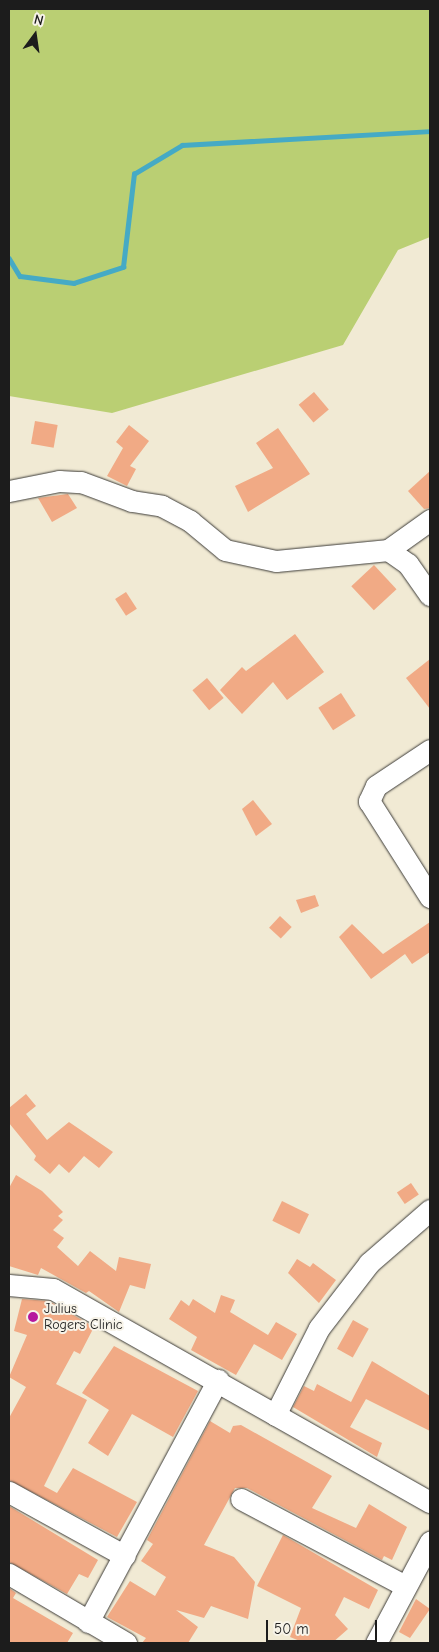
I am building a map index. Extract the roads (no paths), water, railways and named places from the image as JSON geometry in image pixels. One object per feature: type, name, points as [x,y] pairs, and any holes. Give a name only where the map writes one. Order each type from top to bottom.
[{"type":"street","points":[[9,491],[59,480],[81,482],[132,501],[162,506],[190,521],[225,550],[276,562],[388,550],[430,520]]},
{"type":"street","points":[[388,550],[408,564],[430,595]]},
{"type":"street","points":[[430,750],[376,786],[370,800],[430,897]]},
{"type":"street","points":[[275,1415],[320,1328],[369,1263],[430,1210]]},
{"type":"street","points":[[9,1285],[53,1290],[218,1380],[275,1415],[430,1502]]},
{"type":"street","points":[[88,1622],[126,1556],[218,1380]]},
{"type":"street","points":[[9,1492],[126,1556]]},
{"type":"street","points":[[240,1500],[406,1586]]},
{"type":"street","points":[[376,1643],[430,1542]]},
{"type":"street","points":[[9,1574],[126,1643]]},
{"type":"waterway","points":[[9,258],[20,276],[74,283],[123,267],[134,174],[182,145],[430,131]]},
{"type":"place","name":"Julius Rogers Clinic","points":[[33,1317]]}]
